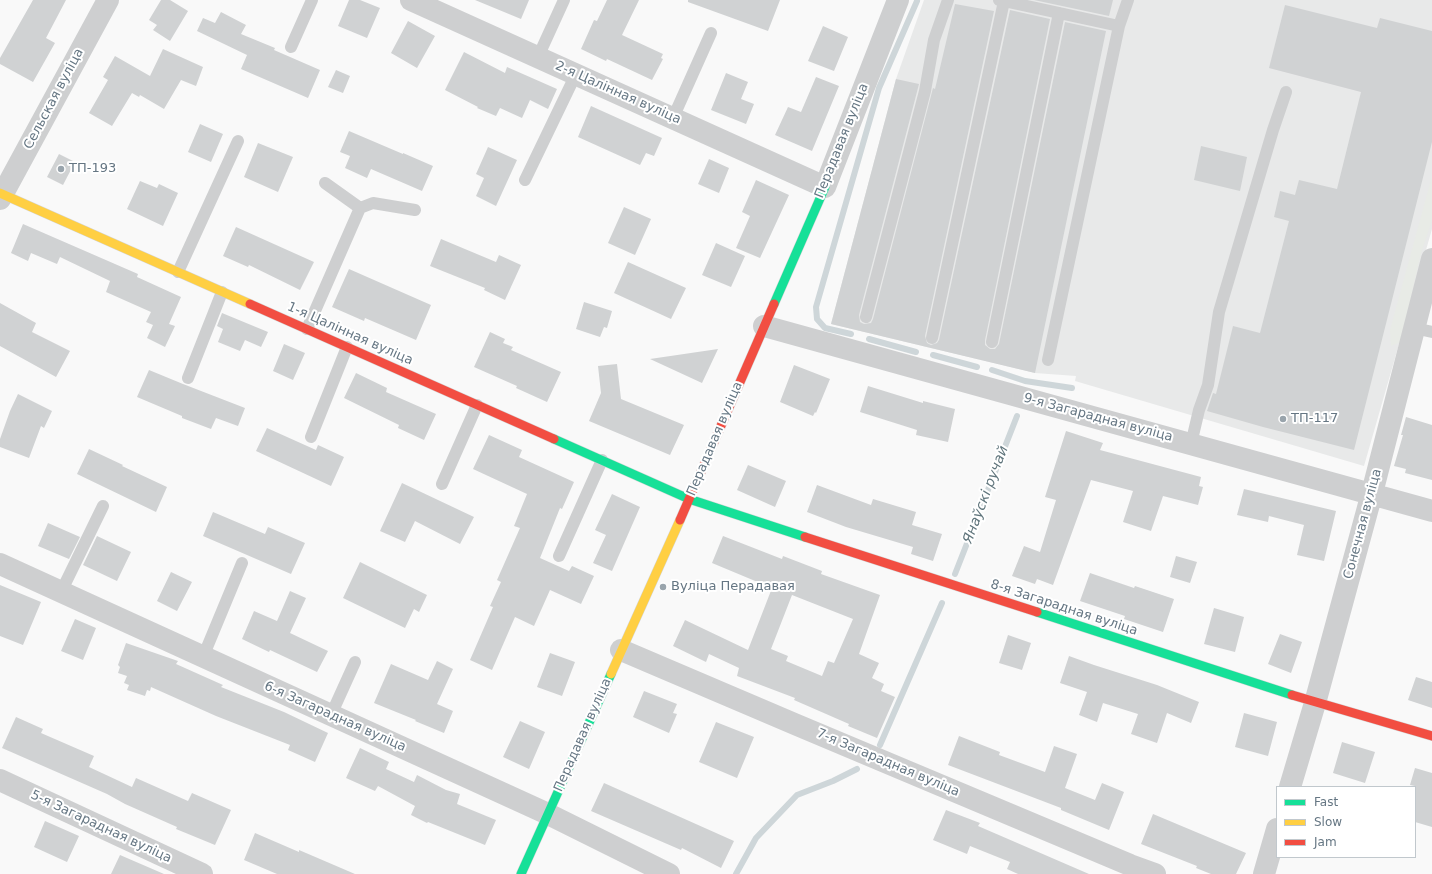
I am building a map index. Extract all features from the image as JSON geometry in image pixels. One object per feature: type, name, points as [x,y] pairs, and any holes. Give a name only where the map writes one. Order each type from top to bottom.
[{"type":"street","name":"Сельская вуліца","points":[[1,195],[108,0]]},
{"type":"street","name":"2-я Цалінная вуліца","points":[[411,0],[825,186]]},
{"type":"street","name":"Перадавая вуліца","points":[[521,874],[689,499],[825,186],[898,0]]},
{"type":"street","name":"1-я Цалінная вуліца","points":[[1,195],[689,499]]},
{"type":"street","name":"Сонечная вуліца","points":[[1290,786],[1315,703],[1372,493],[1423,330],[1432,259]]},
{"type":"street","name":"9-я Загарадная вуліца","points":[[764,326],[1372,493],[1432,511]]},
{"type":"street","name":"8-я Загарадная вуліца","points":[[689,499],[1315,703],[1432,736]]},
{"type":"street","name":"6-я Загарадная вуліца","points":[[0,564],[548,814],[669,874]]},
{"type":"street","name":"7-я Загарадная вуліца","points":[[621,650],[1130,865],[1155,874]]},
{"type":"street","name":"5-я Загарадная вуліца","points":[[0,780],[202,874]]},
{"type":"street","points":[[1264,874],[1276,832]]},
{"type":"lane","points":[[290,48],[312,0]]},
{"type":"lane","points":[[538,57],[564,0]]},
{"type":"lane","points":[[866,317],[925,91],[934,40],[948,0]]},
{"type":"lane","points":[[1048,360],[1119,26],[1128,0]]},
{"type":"lane","points":[[932,338],[1001,1],[1119,26]]},
{"type":"lane","points":[[992,342],[1059,13]]},
{"type":"lane","points":[[674,118],[711,32]]},
{"type":"lane","points":[[525,180],[576,74]]},
{"type":"lane","points":[[1192,444],[1199,410],[1208,385],[1219,312],[1273,130],[1286,92]]},
{"type":"lane","points":[[178,272],[238,141]]},
{"type":"lane","points":[[325,183],[360,208]]},
{"type":"lane","points":[[307,329],[360,208],[373,203],[415,210]]},
{"type":"lane","points":[[188,378],[222,292]]},
{"type":"lane","points":[[311,437],[347,347]]},
{"type":"lane","points":[[442,484],[477,405]]},
{"type":"lane","points":[[559,556],[602,460]]},
{"type":"lane","points":[[61,592],[103,506]]},
{"type":"lane","points":[[203,657],[242,563]]},
{"type":"lane","points":[[331,715],[355,662]]},
{"type":"shaded area","points":[[924,0],[1432,0],[1432,229],[1364,466],[1075,381],[1076,376],[1035,373],[831,324],[896,79]]},
{"type":"shaded area","points":[[1432,176],[1432,220],[1421,253],[1401,342],[1391,346],[1390,330]]},
{"type":"building","points":[[33,0],[66,0],[46,38],[55,43],[33,82],[0,64],[0,58]]},
{"type":"building","points":[[161,0],[170,0],[188,11],[170,41],[153,30],[157,25],[149,20]]},
{"type":"building","points":[[349,0],[360,0],[380,8],[367,38],[338,26]]},
{"type":"building","points":[[475,0],[529,0],[521,19]]},
{"type":"building","points":[[607,0],[639,0],[622,35],[663,54],[661,58],[663,59],[652,80],[607,59],[606,61],[581,49],[594,20],[597,21]]},
{"type":"building","points":[[688,0],[780,0],[768,31],[688,2]]},
{"type":"building","points":[[1034,0],[1113,0],[1109,16]]},
{"type":"building","points":[[955,4],[994,11],[925,336],[927,343],[931,345],[937,343],[939,340],[1010,10],[1050,19],[985,340],[985,345],[990,349],[995,349],[999,344],[1065,22],[1106,31],[1035,373],[831,324],[896,79],[919,84],[859,315],[860,322],[864,324],[871,323],[873,319],[933,88],[935,89]]},
{"type":"building","points":[[1285,5],[1377,28],[1380,18],[1432,31],[1432,142],[1354,450],[1207,411],[1213,393],[1216,394],[1233,326],[1260,333],[1289,221],[1274,217],[1280,191],[1295,195],[1299,180],[1337,189],[1361,92],[1269,68]]},
{"type":"building","points":[[221,12],[246,25],[241,34],[275,48],[274,50],[320,70],[308,98],[241,69],[247,55],[197,31],[203,18],[215,23]]},
{"type":"building","points":[[408,21],[435,36],[417,68],[391,53]]},
{"type":"building","points":[[823,26],[848,37],[834,71],[808,61]]},
{"type":"building","points":[[163,49],[203,67],[196,86],[181,80],[164,109],[140,95],[139,97],[132,93],[112,126],[89,113],[108,80],[103,77],[115,56],[150,76]]},
{"type":"building","points":[[464,52],[505,73],[507,67],[557,89],[548,109],[530,100],[522,118],[500,108],[496,116],[477,108],[478,107],[445,90]]},
{"type":"building","points":[[336,70],[350,76],[343,93],[328,87]]},
{"type":"building","points":[[726,73],[748,82],[741,99],[754,104],[746,124],[711,110]]},
{"type":"building","points":[[816,77],[839,86],[812,151],[775,135],[788,107],[801,112]]},
{"type":"building","points":[[591,106],[662,138],[654,156],[646,153],[640,165],[578,137]]},
{"type":"building","points":[[200,124],[223,134],[211,162],[188,152]]},
{"type":"building","points":[[349,131],[433,166],[422,191],[371,169],[367,178],[345,168],[350,156],[340,152]]},
{"type":"building","points":[[258,143],[293,157],[278,192],[244,177]]},
{"type":"building","points":[[1201,146],[1247,157],[1240,191],[1194,180]]},
{"type":"building","points":[[488,147],[517,160],[496,206],[476,196],[484,178],[476,174]]},
{"type":"building","name":"ТП-193","points":[[59,154],[75,162],[63,185],[47,177]]},
{"type":"building","points":[[709,159],[729,168],[719,193],[698,184]]},
{"type":"building","points":[[756,180],[789,195],[760,258],[736,248],[750,216],[742,212]]},
{"type":"building","points":[[140,181],[157,188],[159,184],[178,193],[163,226],[127,209]]},
{"type":"building","points":[[624,207],[651,219],[635,255],[608,243]]},
{"type":"building","points":[[23,224],[138,274],[137,277],[181,297],[169,324],[175,326],[165,347],[147,338],[153,325],[146,322],[151,312],[106,292],[110,281],[60,257],[57,264],[31,253],[28,261],[11,253]]},
{"type":"building","points":[[236,227],[314,262],[300,290],[249,265],[248,267],[223,256]]},
{"type":"building","points":[[441,239],[496,262],[499,255],[521,265],[505,300],[484,290],[485,288],[430,266]]},
{"type":"building","points":[[716,243],[745,256],[731,287],[702,275]]},
{"type":"building","points":[[628,262],[686,288],[671,319],[614,293]]},
{"type":"building","points":[[349,269],[431,305],[416,340],[365,318],[364,321],[332,307]]},
{"type":"building","points":[[584,302],[612,311],[607,328],[604,327],[600,337],[576,329]]},
{"type":"building","points":[[0,303],[36,323],[32,332],[70,351],[56,377],[0,346]]},
{"type":"building","points":[[222,313],[268,332],[261,347],[245,340],[240,351],[218,342],[223,329],[217,326]]},
{"type":"building","points":[[490,332],[505,339],[503,343],[513,347],[511,350],[561,372],[547,402],[516,388],[517,386],[474,367]]},
{"type":"building","points":[[284,344],[305,353],[293,380],[273,371]]},
{"type":"building","points":[[718,349],[702,383],[650,359]]},
{"type":"building","points":[[617,364],[621,399],[684,425],[670,455],[589,421],[601,393],[598,366]]},
{"type":"building","points":[[794,365],[830,379],[816,413],[815,412],[813,416],[780,402]]},
{"type":"building","points":[[149,370],[245,408],[238,426],[216,418],[211,429],[182,418],[182,416],[137,397]]},
{"type":"building","points":[[356,373],[387,388],[386,392],[436,414],[424,440],[398,428],[399,425],[344,398]]},
{"type":"building","points":[[868,386],[923,403],[923,401],[955,409],[948,442],[916,435],[917,430],[860,412]]},
{"type":"building","points":[[18,394],[52,411],[44,428],[41,426],[29,458],[0,447],[0,439]]},
{"type":"building","points":[[1406,417],[1432,425],[1432,480],[1405,473],[1406,469],[1394,466],[1403,435],[1401,435]]},
{"type":"building","points":[[267,428],[316,450],[318,445],[344,457],[331,486],[256,451]]},
{"type":"building","points":[[1066,431],[1103,443],[1100,450],[1201,477],[1199,486],[1203,487],[1198,505],[1163,496],[1151,531],[1123,522],[1133,491],[1091,480],[1053,585],[1037,579],[1035,584],[1012,576],[1024,546],[1040,552],[1056,500],[1045,497]]},
{"type":"building","points":[[489,435],[522,450],[519,457],[574,482],[562,509],[560,508],[540,558],[569,571],[572,566],[594,576],[581,604],[550,590],[534,626],[515,617],[492,670],[470,660],[493,607],[490,606],[501,582],[497,580],[520,528],[514,526],[527,494],[473,469]]},
{"type":"building","points":[[89,449],[167,487],[156,512],[77,474]]},
{"type":"building","points":[[748,465],[786,481],[775,507],[737,490]]},
{"type":"building","points":[[402,483],[474,517],[460,544],[415,521],[405,542],[380,531]]},
{"type":"building","points":[[817,485],[871,505],[873,499],[916,512],[912,525],[942,534],[933,561],[911,554],[913,547],[846,527],[807,512]]},
{"type":"building","points":[[1244,489],[1336,511],[1324,561],[1297,555],[1304,525],[1269,516],[1268,522],[1237,515]]},
{"type":"building","points":[[612,494],[640,507],[612,571],[593,563],[606,535],[595,530]]},
{"type":"building","points":[[213,512],[265,534],[268,527],[305,543],[291,574],[203,536]]},
{"type":"building","points":[[48,523],[80,537],[69,559],[38,546]]},
{"type":"building","points":[[97,536],[131,552],[117,581],[83,565]]},
{"type":"building","points":[[723,536],[782,559],[783,556],[822,571],[821,574],[880,595],[859,654],[879,663],[872,678],[884,684],[881,691],[895,697],[877,738],[794,700],[795,698],[737,676],[739,668],[709,654],[706,662],[673,646],[685,620],[748,650],[772,588],[712,563]],"holes":[[[792,595],[853,619],[834,663],[828,661],[822,676],[786,661],[788,656],[771,649]]]},
{"type":"building","points":[[1176,556],[1197,562],[1190,583],[1170,577]]},
{"type":"building","points":[[360,562],[427,595],[419,612],[414,609],[405,628],[343,598]]},
{"type":"building","points":[[171,572],[192,582],[177,611],[157,601]]},
{"type":"building","points":[[1090,573],[1134,588],[1135,586],[1174,599],[1163,632],[1124,619],[1125,616],[1080,601]]},
{"type":"building","points":[[0,585],[41,602],[23,645],[0,636]]},
{"type":"building","points":[[290,591],[306,598],[290,633],[328,651],[317,672],[270,650],[269,652],[242,639],[254,611],[277,621]]},
{"type":"building","points":[[1214,608],[1244,617],[1235,652],[1204,644]]},
{"type":"building","points":[[75,619],[96,628],[83,660],[61,651]]},
{"type":"building","points":[[1280,634],[1302,642],[1291,673],[1268,664]]},
{"type":"building","points":[[1008,635],[1031,643],[1022,670],[999,663]]},
{"type":"building","points":[[126,643],[178,661],[176,664],[223,685],[221,687],[284,712],[328,733],[315,762],[288,750],[290,745],[216,716],[151,687],[150,691],[147,690],[145,696],[127,690],[129,685],[124,683],[127,676],[118,673],[120,667],[118,665]]},
{"type":"building","points":[[550,653],[575,662],[562,696],[537,687]]},
{"type":"building","points":[[1069,656],[1157,685],[1199,702],[1191,723],[1167,713],[1157,743],[1131,734],[1138,714],[1103,703],[1097,722],[1079,715],[1087,692],[1060,683]]},
{"type":"building","points":[[437,661],[453,669],[437,704],[453,711],[444,733],[374,703],[391,664],[428,680]]},
{"type":"building","points":[[1416,677],[1432,682],[1432,708],[1408,700]]},
{"type":"building","points":[[644,691],[677,704],[673,713],[677,714],[669,733],[633,717]]},
{"type":"building","points":[[1244,713],[1277,722],[1268,756],[1235,747]]},
{"type":"building","points":[[16,717],[43,729],[41,733],[94,756],[89,767],[132,787],[136,778],[188,801],[192,793],[231,810],[215,845],[176,829],[177,827],[125,804],[107,794],[2,748]]},
{"type":"building","points":[[520,721],[545,732],[529,769],[503,757]]},
{"type":"building","points":[[716,722],[754,737],[737,778],[699,762]]},
{"type":"building","points":[[959,736],[1000,752],[999,755],[1045,772],[1054,746],[1077,754],[1065,788],[1095,800],[1102,783],[1124,792],[1109,830],[1061,810],[1061,808],[948,765]]},
{"type":"building","points":[[1342,742],[1375,752],[1365,783],[1333,773]]},
{"type":"building","points":[[360,748],[389,762],[386,769],[414,782],[417,775],[446,790],[460,794],[457,804],[496,820],[485,845],[428,822],[427,823],[411,815],[415,806],[378,786],[375,791],[346,778]]},
{"type":"building","points":[[1415,768],[1432,773],[1432,827],[1416,822],[1416,786],[1410,785]]},
{"type":"building","points":[[604,783],[734,841],[721,868],[682,848],[681,850],[591,811]]},
{"type":"building","points":[[946,810],[980,823],[978,826],[1089,874],[1018,874],[1007,869],[1010,862],[970,846],[967,854],[933,840]]},
{"type":"building","points":[[1153,814],[1246,853],[1236,874],[1211,874],[1196,868],[1197,866],[1141,844]]},
{"type":"building","points":[[45,821],[79,836],[67,862],[34,847]]},
{"type":"building","points":[[255,833],[355,874],[277,874],[244,860]]},
{"type":"building","points":[[120,855],[164,874],[111,874]]},
{"type":"waterway","points":[[851,334],[825,328],[817,319],[816,307],[879,88],[917,1]]},
{"type":"waterway","points":[[869,339],[916,352]]},
{"type":"waterway","points":[[933,355],[977,367]]},
{"type":"waterway","name":"Янаўскі ручай","points":[[992,370],[1025,381],[1072,388]]},
{"type":"waterway","name":"Янаўскі ручай","points":[[955,574],[1017,416]]},
{"type":"waterway","name":"Янаўскі ручай","points":[[880,745],[942,603]]},
{"type":"waterway","name":"Янаўскі ручай","points":[[736,874],[756,838],[797,795],[833,781],[857,769]]},
{"type":"traffic: fast","points":[[774,304],[825,187]]},
{"type":"traffic: fast","points":[[554,439],[689,499],[805,537]]},
{"type":"traffic: fast","points":[[1037,612],[1292,695]]},
{"type":"traffic: fast","points":[[521,874],[611,674]]},
{"type":"traffic: slow","points":[[0,193],[250,304]]},
{"type":"traffic: slow","points":[[611,674],[680,520]]},
{"type":"traffic: jam","points":[[250,304],[554,439]]},
{"type":"traffic: jam","points":[[680,520],[774,304]]},
{"type":"traffic: jam","points":[[805,537],[1037,612]]},
{"type":"traffic: jam","points":[[1292,695],[1432,736]]},
{"type":"place","name":"ТП-193","points":[[61,169]]},
{"type":"place","name":"ТП-117","points":[[1283,419]]},
{"type":"place","name":"Вуліца Перадавая","points":[[663,587]]}]
